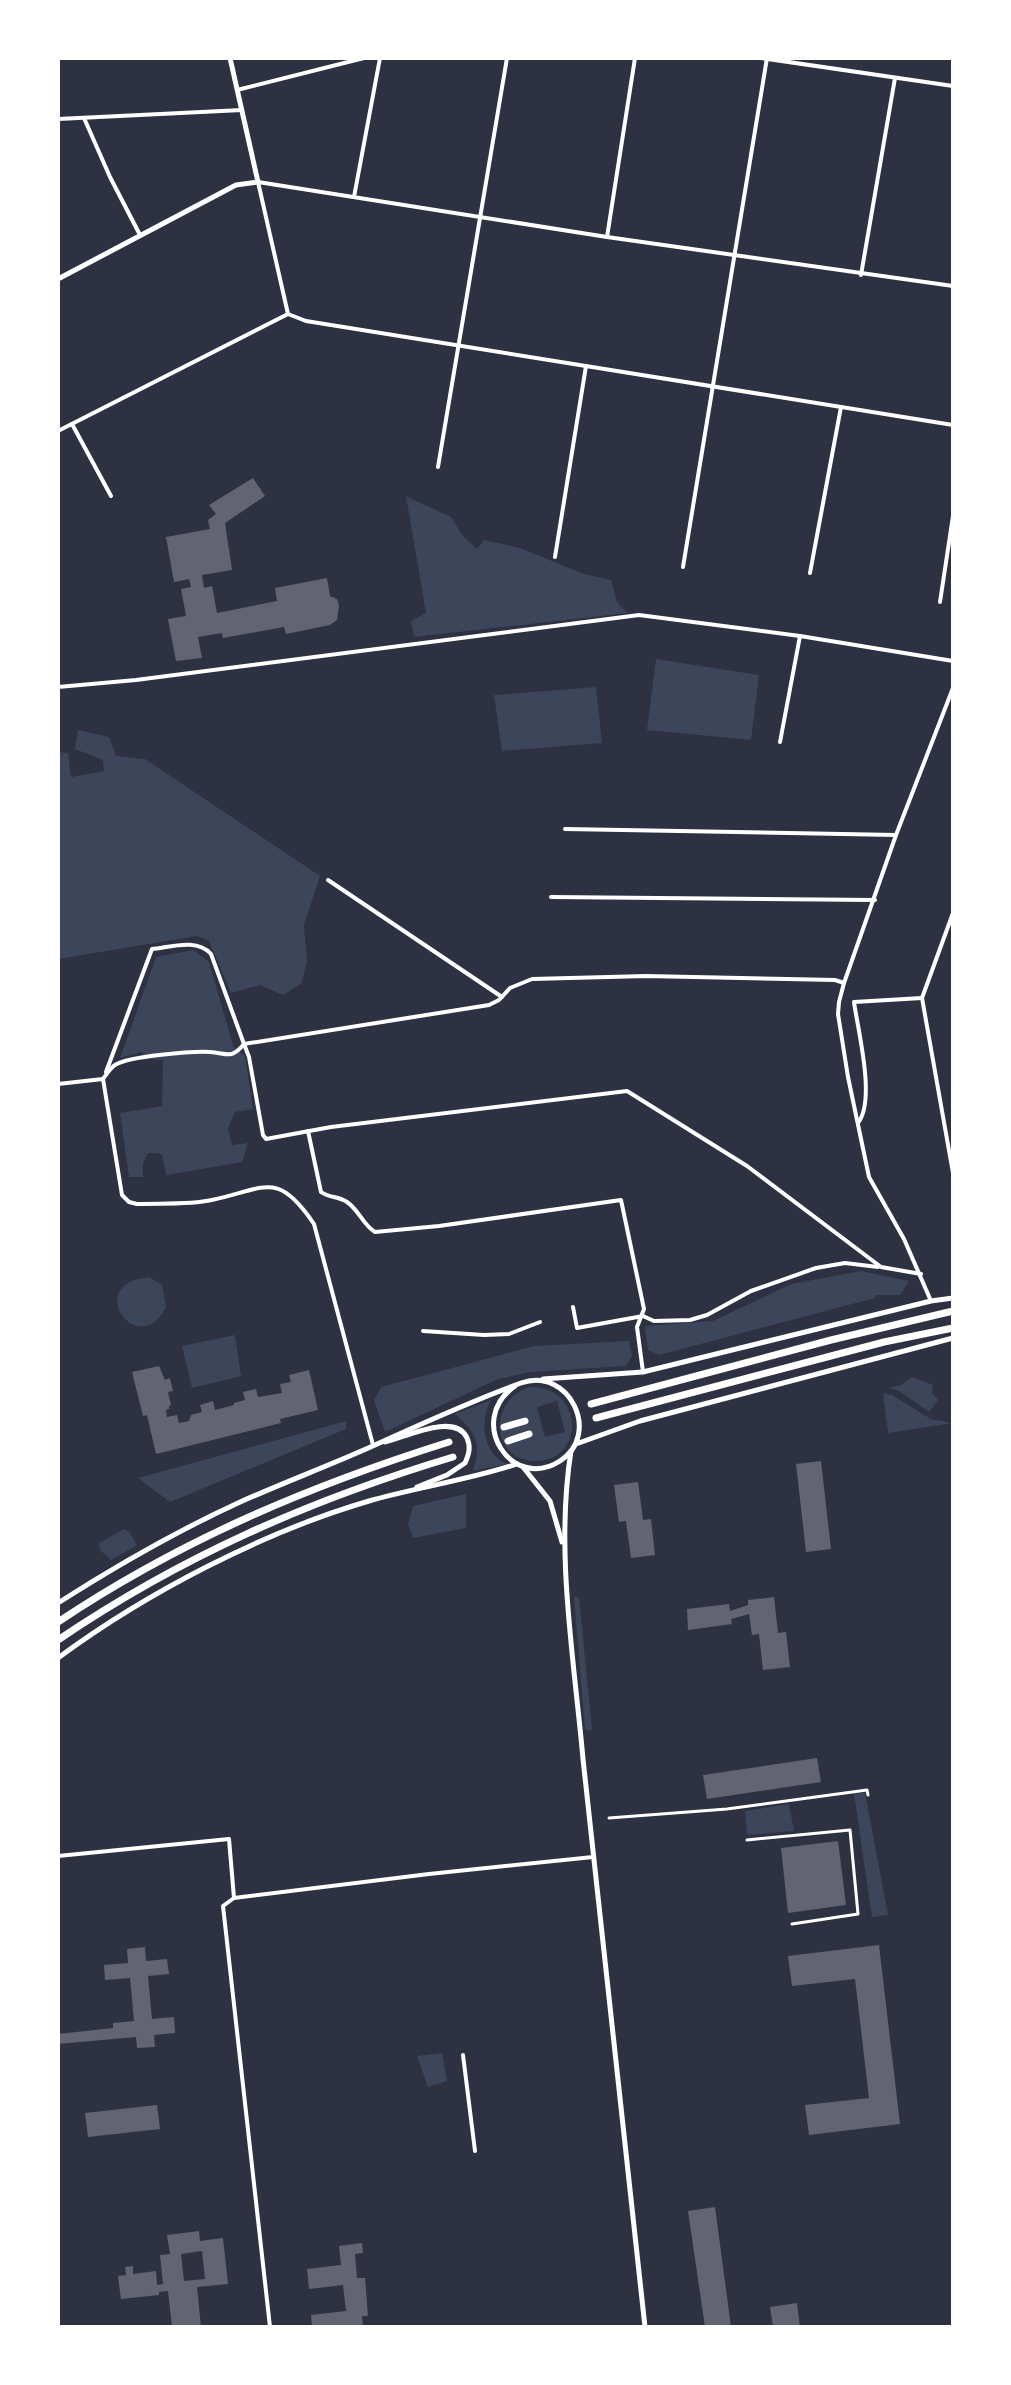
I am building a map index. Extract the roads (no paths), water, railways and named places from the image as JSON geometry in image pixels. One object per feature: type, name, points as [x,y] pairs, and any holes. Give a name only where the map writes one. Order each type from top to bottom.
[{"type":"main road","points":[[591,1404],[953,1311]]},
{"type":"main road","points":[[596,1418],[884,1342],[953,1328]]},
{"type":"main road","points":[[504,1427],[525,1421]]},
{"type":"main road","points":[[508,1441],[529,1434]]},
{"type":"main road","points":[[58,1622],[148,1566],[244,1518],[350,1474],[449,1442]]},
{"type":"main road","points":[[58,1640],[154,1580],[216,1547],[353,1488],[453,1457]]},
{"type":"street","points":[[230,58],[288,314]]},
{"type":"street","points":[[237,90],[364,58]]},
{"type":"street","points":[[354,197],[380,58]]},
{"type":"street","points":[[438,467],[507,58]]},
{"type":"street","points":[[607,237],[635,58]]},
{"type":"street","points":[[683,567],[765,58],[953,86]]},
{"type":"street","points":[[861,275],[895,78]]},
{"type":"street","points":[[58,119],[242,110]]},
{"type":"street","points":[[84,118],[140,235]]},
{"type":"street","points":[[58,279],[236,185],[258,182],[607,237],[953,286]]},
{"type":"street","points":[[58,431],[288,314],[306,321],[953,425]]},
{"type":"street","points":[[555,557],[586,366]]},
{"type":"street","points":[[810,573],[841,407]]},
{"type":"street","points":[[72,424],[111,496]]},
{"type":"street","points":[[940,602],[953,516]]},
{"type":"street","points":[[58,687],[136,680],[639,615],[800,636],[953,661]]},
{"type":"street","points":[[780,742],[800,636]]},
{"type":"street","points":[[931,1301],[921,1274],[869,1177],[838,1014],[844,983],[896,835],[953,688]]},
{"type":"street","points":[[565,829],[896,835]]},
{"type":"street","points":[[328,880],[502,997]]},
{"type":"street","points":[[551,897],[875,900]]},
{"type":"street","points":[[953,913],[922,998],[953,1173]]},
{"type":"street","points":[[373,1445],[314,1224],[297,1199],[280,1189],[261,1186],[210,1201],[137,1204],[129,1202],[122,1195],[103,1079],[152,949],[198,945],[211,954],[249,1057],[266,1139],[623,1091],[631,1093],[747,1166],[881,1267]]},
{"type":"street","points":[[58,1084],[103,1079],[113,1066],[123,1061],[210,1052],[229,1055],[237,1053],[244,1044],[489,1005],[521,983],[549,978],[646,976],[835,980],[844,983]]},
{"type":"street","points":[[858,1124],[865,1115],[868,1095],[854,1002],[922,998]]},
{"type":"street","points":[[308,1131],[321,1192],[351,1205],[369,1229],[375,1232],[433,1227],[621,1200],[644,1309],[637,1327],[643,1372]]},
{"type":"street","points":[[573,1307],[577,1328],[643,1316],[654,1321],[690,1320],[707,1315],[751,1291],[816,1268],[845,1263],[921,1274]]},
{"type":"street","points":[[58,1603],[154,1544],[235,1504],[468,1403],[529,1381],[643,1372],[953,1298]]},
{"type":"street","points":[[423,1331],[509,1334],[540,1322]]},
{"type":"street","points":[[575,1444],[640,1421],[953,1338]]},
{"type":"street","points":[[58,1658],[117,1619],[215,1564],[289,1530],[336,1512],[402,1493],[520,1464],[532,1468],[560,1461],[575,1444],[579,1415],[570,1397],[552,1383],[529,1381]]},
{"type":"street","points":[[515,1386],[498,1403],[493,1430],[501,1450],[520,1464],[550,1501],[564,1555]]},
{"type":"street","points":[[373,1445],[448,1425],[455,1426],[468,1439],[469,1454],[459,1468],[402,1493]]},
{"type":"street","points":[[571,1451],[564,1499],[564,1555],[593,1857],[645,2327]]},
{"type":"street","points":[[609,1818],[727,1809],[867,1790],[868,1795]]},
{"type":"street","points":[[747,1840],[850,1830],[858,1914],[792,1924]]},
{"type":"street","points":[[58,1856],[229,1839],[234,1898]]},
{"type":"street","points":[[270,2327],[223,1906],[234,1898],[593,1857]]},
{"type":"street","points":[[463,2055],[475,2151]]}]
